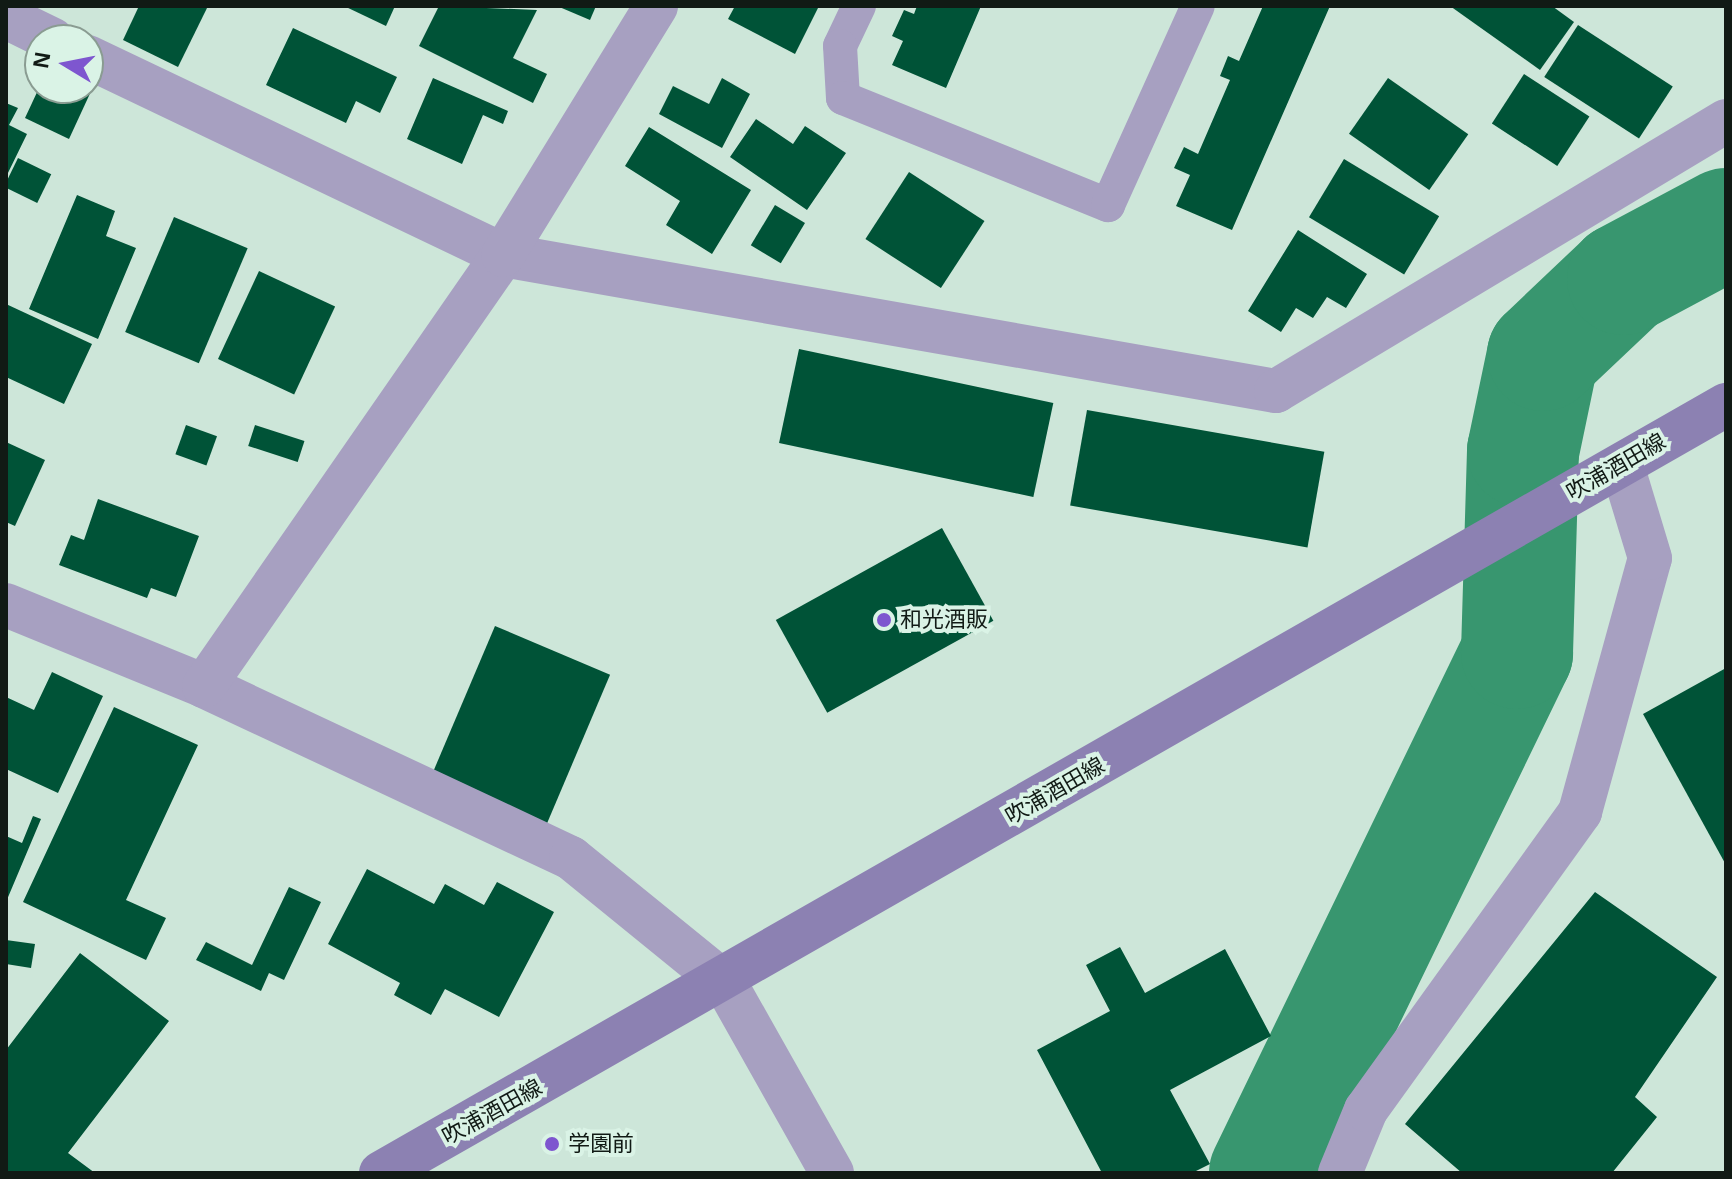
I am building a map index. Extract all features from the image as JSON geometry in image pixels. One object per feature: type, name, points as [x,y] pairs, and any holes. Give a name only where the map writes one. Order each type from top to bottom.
[{"type":"main road","name":"吹浦酒田線","points":[[381,1173],[725,983],[1459,556],[1726,405]]},
{"type":"street","points":[[204,686],[503,255],[656,6]]},
{"type":"street","points":[[6,17],[24,26]]},
{"type":"street","points":[[104,65],[503,255],[1276,391],[1726,121]]},
{"type":"street","points":[[1340,1173],[1366,1110],[1580,812],[1650,558],[1622,465]]},
{"type":"street","points":[[11,617],[204,686],[571,858],[725,983],[832,1173]]},
{"type":"lane","points":[[859,6],[840,46],[843,98],[1108,205],[1198,6]]},
{"type":"building","points":[[139,6],[208,6],[178,67],[123,40]]},
{"type":"building","points":[[344,6],[395,6],[386,26]]},
{"type":"building","points":[[439,6],[537,10],[513,58],[547,74],[533,103],[419,46]]},
{"type":"building","points":[[557,6],[596,6],[590,20]]},
{"type":"building","points":[[735,6],[819,6],[795,54],[728,19]]},
{"type":"building","points":[[917,6],[981,6],[946,88],[892,65],[903,41],[892,36],[904,10],[914,14]]},
{"type":"building","points":[[1263,6],[1330,6],[1232,230],[1176,206],[1190,175],[1174,168],[1184,147],[1198,154],[1230,80],[1220,76],[1228,56],[1239,61]]},
{"type":"building","points":[[1450,6],[1552,6],[1574,22],[1540,70]]},
{"type":"building","points":[[1578,25],[1673,87],[1639,139],[1544,77]]},
{"type":"building","points":[[293,28],[397,77],[380,113],[356,101],[346,123],[266,85]]},
{"type":"building","points":[[1524,74],[1589,116],[1557,166],[1492,123]]},
{"type":"building","points":[[433,78],[508,111],[503,124],[483,115],[462,164],[407,139]]},
{"type":"building","points":[[722,78],[750,94],[722,148],[659,114],[673,86],[709,104]]},
{"type":"building","points":[[1388,78],[1468,134],[1429,190],[1349,134]]},
{"type":"building","points":[[6,103],[18,108],[9,125],[27,134],[6,177]]},
{"type":"building","points":[[32,104],[85,104],[69,139],[25,118]]},
{"type":"building","points":[[756,119],[793,144],[805,126],[846,153],[807,210],[730,157]]},
{"type":"building","points":[[649,127],[751,190],[712,254],[666,225],[680,201],[625,166]]},
{"type":"building","points":[[18,158],[51,174],[37,203],[6,188]]},
{"type":"building","points":[[1344,159],[1439,216],[1404,274],[1309,217]]},
{"type":"building","points":[[909,172],[984,221],[941,288],[865,239]]},
{"type":"building","points":[[77,195],[115,211],[106,236],[136,248],[98,339],[29,309]]},
{"type":"building","points":[[775,205],[805,223],[781,263],[751,245]]},
{"type":"building","points":[[174,217],[248,248],[199,363],[125,332]]},
{"type":"building","points":[[1298,230],[1367,274],[1346,308],[1327,297],[1313,318],[1296,308],[1281,332],[1248,311]]},
{"type":"building","points":[[259,271],[335,306],[294,394],[218,359]]},
{"type":"building","points":[[6,304],[92,344],[64,404],[6,377]]},
{"type":"building","points":[[799,349],[1053,403],[1033,497],[779,443]]},
{"type":"building","points":[[1087,410],[1324,452],[1307,547],[1070,506]]},
{"type":"building","points":[[186,425],[217,436],[206,465],[175,454]]},
{"type":"building","points":[[255,425],[304,441],[298,462],[248,446]]},
{"type":"building","points":[[6,442],[45,460],[15,526],[6,522]]},
{"type":"building","points":[[98,499],[199,536],[176,597],[151,588],[147,598],[59,565],[71,535],[84,540]]},
{"type":"building","name":"和光酒販","points":[[942,528],[993,621],[827,713],[776,620]]},
{"type":"building","points":[[495,626],[610,675],[544,829],[429,781]]},
{"type":"building","points":[[1726,668],[1726,865],[1643,714]]},
{"type":"building","points":[[52,672],[103,696],[58,793],[6,769],[6,697],[34,710]]},
{"type":"building","points":[[114,707],[198,745],[126,900],[166,918],[146,960],[23,902]]},
{"type":"building","points":[[33,816],[41,819],[6,902],[6,836],[22,843]]},
{"type":"building","points":[[367,869],[434,904],[445,884],[484,905],[497,882],[554,912],[499,1017],[445,989],[431,1015],[394,995],[400,983],[328,944]]},
{"type":"building","points":[[289,887],[321,902],[284,980],[269,973],[261,991],[196,960],[206,942],[252,965]]},
{"type":"building","points":[[1595,892],[1717,977],[1635,1097],[1657,1117],[1612,1173],[1462,1173],[1405,1124]]},
{"type":"building","points":[[6,940],[35,944],[31,968],[6,964]]},
{"type":"building","points":[[1120,947],[1145,993],[1225,949],[1271,1036],[1170,1090],[1210,1164],[1192,1173],[1102,1173],[1037,1050],[1110,1011],[1086,965]]},
{"type":"building","points":[[80,953],[169,1021],[68,1153],[95,1173],[6,1173],[6,1050]]},
{"type":"waterway","points":[[1265,1173],[1517,653],[1523,451],[1543,355],[1623,279],[1726,224]]},
{"type":"place","name":"和光酒販","points":[[884,620]]},
{"type":"place","name":"学園前","points":[[552,1144]]}]
